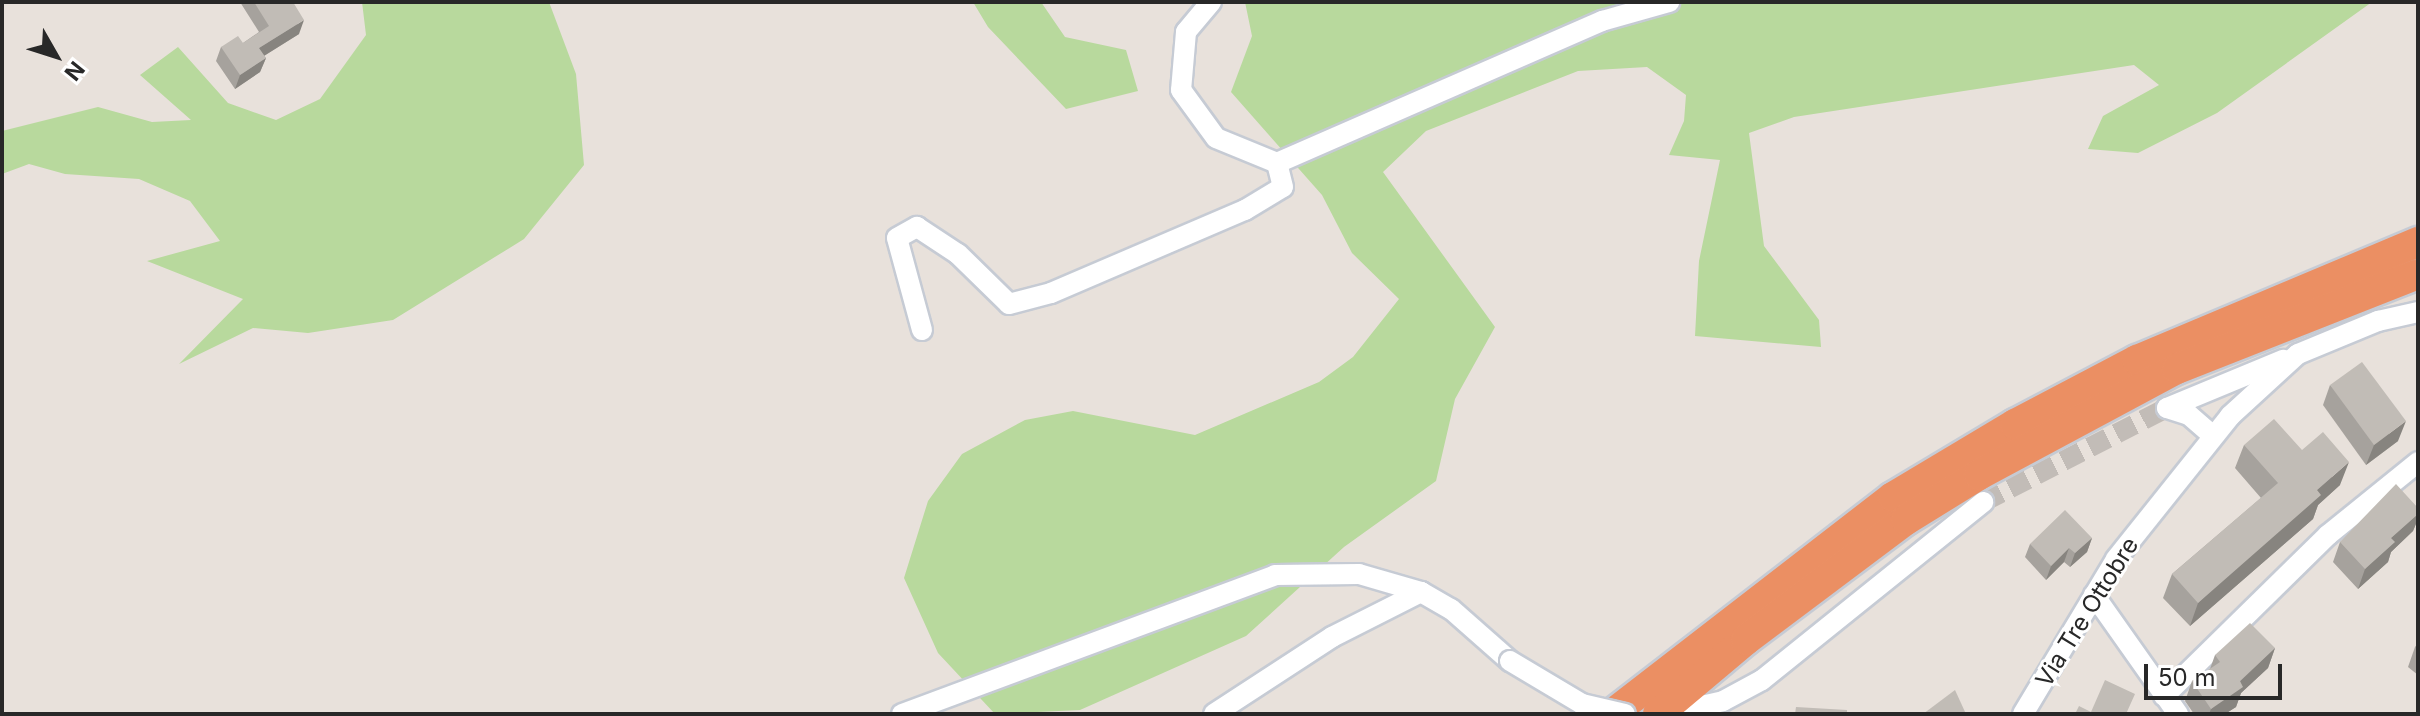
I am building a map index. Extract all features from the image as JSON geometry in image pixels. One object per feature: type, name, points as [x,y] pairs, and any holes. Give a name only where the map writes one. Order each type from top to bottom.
[{"type":"highway","points":[[1612,714],[1893,497],[2015,424],[2137,360],[2418,242]]},
{"type":"highway","points":[[1658,714],[1746,640],[1906,520],[2080,418],[2177,369],[2418,274]]},
{"type":"street","points":[[1211,2],[1186,32],[1181,90],[1216,138],[1277,163],[1602,21],[1669,2]]},
{"type":"street","points":[[922,330],[897,238],[917,227],[958,254],[1009,304],[1051,293],[1245,210],[1283,187],[1277,163]]},
{"type":"street","points":[[2213,436],[2189,415],[2167,408],[2378,321],[2418,312]]},
{"type":"street","name":"Via Tre Ottobre","points":[[2023,714],[2094,595],[2213,436],[2230,416],[2298,354]]},
{"type":"street","points":[[2201,393],[2230,416]]},
{"type":"street","points":[[2164,696],[2328,535],[2418,462]]},
{"type":"street","points":[[1666,714],[1723,701],[1809,647],[1983,502]]},
{"type":"street","points":[[902,714],[1275,575],[1359,574],[1421,592],[1451,609],[1510,661],[1582,704],[1625,714]]},
{"type":"street","points":[[1214,714],[1332,637],[1421,592]]},
{"type":"street","points":[[2094,595],[2178,714]]},
{"type":"street","points":[[1227,714],[1268,678]]},
{"type":"green space","points":[[362,2],[549,2],[576,74],[584,165],[524,239],[393,320],[308,333],[253,328],[179,364],[243,299],[147,261],[220,241],[190,201],[139,179],[65,174],[29,164],[2,174],[2,131],[98,107],[152,122],[191,120],[140,75],[178,47],[228,103],[276,120],[320,99],[366,35]]},
{"type":"green space","points":[[973,2],[1041,2],[1065,37],[1126,50],[1138,91],[1066,109],[988,27]]},
{"type":"green space","points":[[1245,2],[2372,2],[2217,113],[2138,153],[2088,149],[2103,116],[2159,85],[2134,65],[1794,117],[1749,133],[1764,246],[1819,320],[1821,347],[1695,336],[1699,261],[1720,160],[1669,155],[1684,121],[1686,95],[1647,67],[1578,71],[1426,131],[1383,172],[1495,327],[1455,399],[1436,481],[1344,547],[1246,636],[1080,710],[995,714],[938,653],[904,578],[928,501],[962,454],[1025,420],[1073,411],[1195,435],[1319,382],[1353,357],[1399,299],[1352,253],[1322,195],[1231,92],[1252,36]]},
{"type":"building","points":[[254,2],[293,2],[304,20],[259,48],[266,58],[240,75],[221,47],[238,36],[243,43],[269,26]]},
{"type":"building","points":[[2362,362],[2406,421],[2374,445],[2330,385]]},
{"type":"building","points":[[2274,419],[2302,450],[2323,432],[2349,462],[2317,490],[2321,495],[2198,603],[2172,574],[2278,483],[2244,445]]},
{"type":"building","points":[[2396,484],[2418,508],[2418,514],[2391,538],[2395,542],[2365,569],[2340,542]]},
{"type":"building","points":[[2065,510],[2092,538],[2075,553],[2069,548],[2051,566],[2030,544]]},
{"type":"building","points":[[2250,623],[2275,648],[2240,681],[2243,687],[2211,709],[2192,681],[2220,662],[2215,655]]},
{"type":"building","points":[[2105,680],[2135,694],[2126,714],[2075,714],[2079,706],[2091,712]]},
{"type":"building","points":[[1955,690],[1966,714],[1923,714]]},
{"type":"building","points":[[1796,707],[1847,710],[1847,714],[1795,714]]},
{"type":"tunnel","points":[[1983,502],[2167,408]]}]
